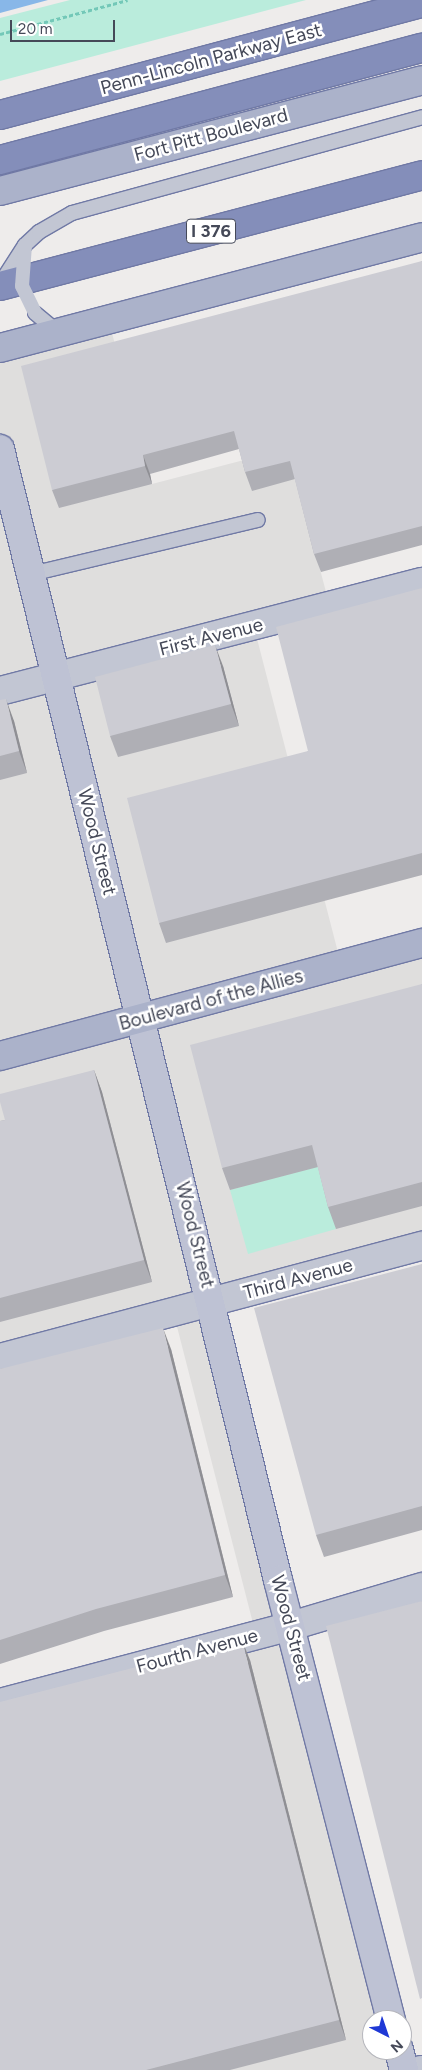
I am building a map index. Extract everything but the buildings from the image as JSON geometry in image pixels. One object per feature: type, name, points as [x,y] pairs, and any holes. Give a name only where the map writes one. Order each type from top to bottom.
[{"type":"highway","name":"Penn-Lincoln Parkway East","points":[[0,115],[422,3]]},
{"type":"highway","points":[[0,160],[422,48]]},
{"type":"highway","name":"I 376","points":[[0,285],[422,175]]},
{"type":"main road","name":"Fort Pitt Boulevard","points":[[0,191],[422,80]]},
{"type":"main road","points":[[0,348],[422,237]]},
{"type":"main road","name":"Wood Street","points":[[0,449],[291,1626],[388,2010]]},
{"type":"main road","name":"Boulevard of the Allies","points":[[0,1056],[141,1020],[422,943]]},
{"type":"street","name":"First Avenue","points":[[0,691],[422,582]]},
{"type":"street","name":"Third Avenue","points":[[0,1358],[422,1246]]},
{"type":"street","name":"Fourth Avenue","points":[[0,1703],[291,1626],[422,1587]]},
{"type":"lane","points":[[0,285],[25,245],[39,232],[72,213],[422,117]]},
{"type":"lane","points":[[25,245],[22,286],[35,313],[59,333]]},
{"type":"lane","points":[[31,574],[258,520]]},
{"type":"path","points":[[0,34],[128,0]]},
{"type":"shaded area","points":[[108,318],[152,484],[244,460],[296,479],[330,607],[254,627],[341,964],[422,943],[422,1247],[212,1302],[389,2010],[362,2010],[362,2060],[402,2060],[404,2070],[0,2070],[0,1898],[256,1635],[173,1311],[0,1358],[0,348]]},
{"type":"green space","points":[[70,0],[306,0],[0,81],[0,18]]},
{"type":"green space","points":[[320,1166],[336,1229],[248,1254],[230,1190]]},
{"type":"water","points":[[0,0],[48,0],[0,13]]}]
